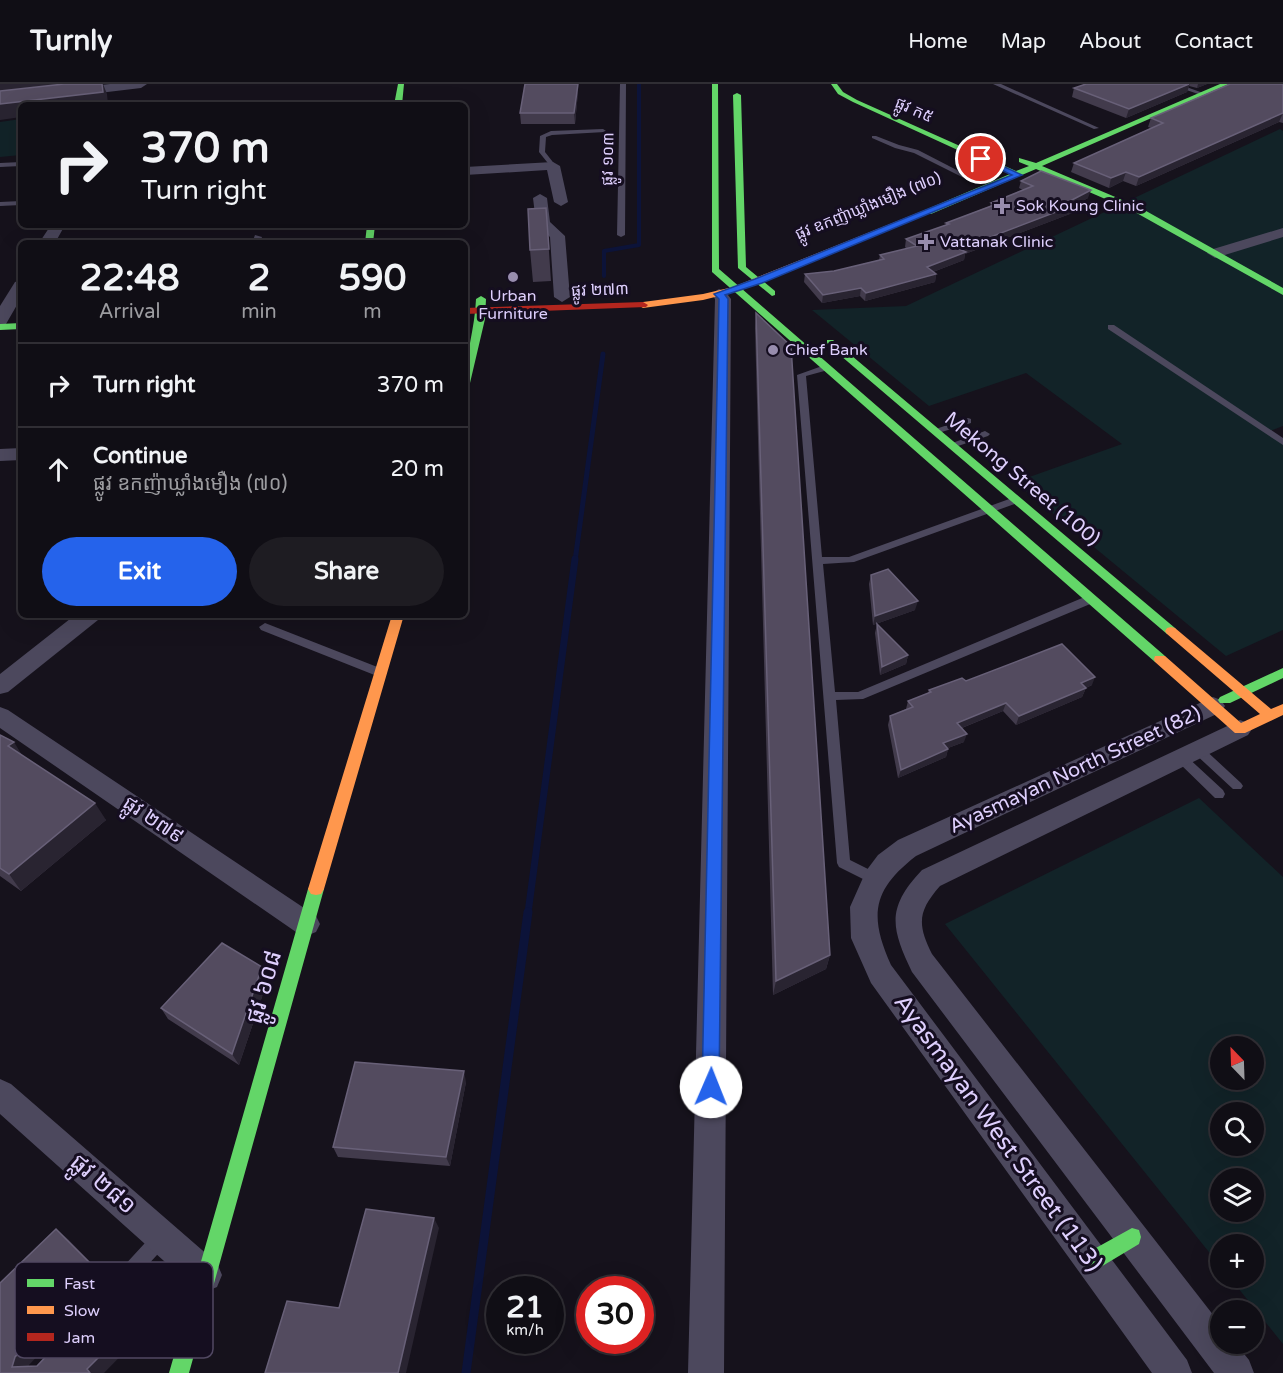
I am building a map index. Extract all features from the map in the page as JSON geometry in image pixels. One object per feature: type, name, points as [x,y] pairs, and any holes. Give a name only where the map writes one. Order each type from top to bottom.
[{"type":"street","points":[[57,94],[126,89],[141,84]]},
{"type":"street","points":[[397,102],[401,84]]},
{"type":"street","points":[[706,1373],[723,299],[722,287],[715,270],[715,84]]},
{"type":"street","points":[[736,84],[742,268],[785,304]]},
{"type":"street","name":"ផ្លូវ ក៥","points":[[834,84],[840,93],[855,101],[1018,175]]},
{"type":"street","name":"ផ្លូវ ឧកញ៉ាឃ្លាំងមឿង (៧០)","points":[[753,277],[1018,175],[1036,160],[1096,128],[1197,89],[1226,84]]},
{"type":"street","name":"ផ្លូវ ឧកញ៉ាឃ្លាំងមឿង (៧០)","points":[[753,277],[1022,160],[1051,160],[1197,89]]},
{"type":"street","points":[[1036,160],[1136,209],[1283,292]]},
{"type":"street","points":[[1051,160],[1144,200],[1283,276]]},
{"type":"street","points":[[468,171],[553,166],[561,202]]},
{"type":"street","points":[[540,198],[543,223],[556,236],[562,297]]},
{"type":"street","points":[[1215,253],[1283,232]]},
{"type":"street","points":[[722,287],[753,277]]},
{"type":"street","points":[[722,287],[825,368],[1240,729]]},
{"type":"street","name":"ផ្លូវ ២៧៣","points":[[468,310],[481,305],[562,297],[722,287]]},
{"type":"street","name":"ផ្លូវ ២៧៣","points":[[468,301],[481,305],[652,304],[722,287]]},
{"type":"street","points":[[1,319],[18,290]]},
{"type":"street","points":[[468,368],[481,305]]},
{"type":"street","points":[[1,319],[18,316]]},
{"type":"street","points":[[1,319],[18,325]]},
{"type":"street","name":"Mekong Street (100)","points":[[820,334],[1243,692],[1277,712]]},
{"type":"street","points":[[0,455],[18,454]]},
{"type":"street","points":[[0,687],[86,618]]},
{"type":"street","name":"ផ្លូវ ៦០៨","points":[[210,1262],[306,924],[398,618]]},
{"type":"street","name":"Ayasmayan North Street (82)","points":[[875,879],[887,863],[907,848],[1283,672]]},
{"type":"street","name":"Ayasmayan North Street (82)","points":[[915,893],[930,878],[1277,712]]},
{"type":"street","name":"ផ្លូវ ២៧៩","points":[[0,716],[306,924]]},
{"type":"street","name":"Ayasmayan West Street (113)","points":[[875,879],[864,907],[865,938],[881,974],[1174,1373]]},
{"type":"street","name":"Ayasmayan West Street (113)","points":[[915,893],[906,914],[909,938],[922,963],[1236,1373]]},
{"type":"street","name":"ផ្លូវ ២៨១","points":[[0,1094],[191,1262]]},
{"type":"street","points":[[1092,1262],[1132,1237]]},
{"type":"street","name":"ផ្លូវ ៦០៨","points":[[179,1373],[183,1358]]},
{"type":"lane","name":"ផ្លូវ ១០៣","points":[[621,235],[623,84]]},
{"type":"lane","points":[[996,84],[1096,128]]},
{"type":"lane","points":[[1172,84],[1197,89]]},
{"type":"lane","points":[[553,166],[542,152],[543,136],[551,133],[603,131]]},
{"type":"lane","points":[[874,138],[916,151],[974,181]]},
{"type":"lane","points":[[0,165],[18,164]]},
{"type":"lane","points":[[0,204],[18,203]]},
{"type":"lane","points":[[1111,327],[1283,442]]},
{"type":"lane","points":[[825,368],[801,375],[844,863],[875,879]]},
{"type":"lane","points":[[935,431],[968,421]]},
{"type":"lane","points":[[952,445],[985,434]]},
{"type":"lane","points":[[818,561],[849,560],[1016,500]]},
{"type":"lane","points":[[829,696],[859,696],[1091,599]]},
{"type":"lane","points":[[265,627],[381,673]]},
{"type":"lane","points":[[1189,753],[1236,786]]},
{"type":"lane","points":[[1189,753],[1219,794]]},
{"type":"lane","points":[[139,1262],[162,1237]]},
{"type":"shaded area","points":[[18,119],[18,155],[0,157],[0,122]]},
{"type":"shaded area","points":[[1280,129],[1283,131],[1283,426],[1267,432],[1283,444],[1283,630],[1226,656],[1015,482],[1122,444],[1026,373],[929,406],[812,310],[906,306]]},
{"type":"shaded area","points":[[1199,798],[1283,877],[1283,1344],[1264,1320],[1264,1300],[1248,1300],[1238,1288],[1264,1288],[1264,1234],[1210,1234],[1210,1253],[945,924]]},
{"type":"building","points":[[64,84],[102,84],[103,92],[0,104],[0,91]]},
{"type":"building","points":[[525,84],[578,84],[574,113],[520,113]]},
{"type":"building","points":[[1086,84],[1189,84],[1129,109],[1074,88]]},
{"type":"building","points":[[1230,84],[1283,84],[1283,113],[1139,177],[1126,172],[1111,178],[1074,163],[1163,123],[1151,118]]},
{"type":"building","points":[[1041,171],[1091,190],[1070,201],[1077,204],[959,249],[966,252],[927,267],[936,274],[866,293],[861,288],[823,295],[805,274],[834,271],[884,259],[880,255],[917,246],[906,239],[949,224],[946,223],[994,205],[991,203],[1033,186],[1021,181]]},
{"type":"building","points":[[546,208],[549,249],[530,250],[528,209]]},
{"type":"building","points":[[756,313],[791,346],[830,955],[776,981]]},
{"type":"building","points":[[888,569],[918,601],[875,616],[871,575]]},
{"type":"building","points":[[877,624],[908,655],[882,667]]},
{"type":"building","points":[[1062,644],[1095,677],[1081,683],[1086,688],[1019,716],[1006,703],[957,723],[967,734],[943,743],[948,749],[901,770],[890,716],[913,707],[908,701],[931,692],[929,690],[962,678],[966,681]]},
{"type":"building","points":[[0,735],[14,742],[8,746],[95,803],[9,874],[0,868]]},
{"type":"building","points":[[222,943],[262,967],[232,1054],[161,1008]]},
{"type":"building","points":[[355,1062],[464,1071],[446,1157],[333,1147]]},
{"type":"building","points":[[366,1209],[434,1218],[398,1373],[265,1373],[287,1301],[339,1308]]},
{"type":"building","points":[[56,1229],[89,1262],[22,1262]]},
{"type":"building","points":[[15,1269],[15,1357],[12,1367],[37,1366],[44,1358],[98,1358],[87,1369],[90,1373],[0,1373],[0,1283]]},
{"type":"waterway","points":[[604,276],[604,251],[639,245],[639,84]]},
{"type":"waterway","points":[[575,561],[603,354]]},
{"type":"waterway","points":[[528,913],[575,559]]},
{"type":"waterway","points":[[466,1373],[528,912]]},
{"type":"traffic: fast","points":[[398,102],[401,84]]},
{"type":"traffic: fast","points":[[715,84],[715,270],[1160,659]]},
{"type":"traffic: fast","points":[[834,84],[840,93],[855,101],[1018,175]]},
{"type":"traffic: fast","points":[[928,212],[1226,84]]},
{"type":"traffic: fast","points":[[737,95],[742,268],[772,293]]},
{"type":"traffic: fast","points":[[1022,160],[1136,209],[1283,292]]},
{"type":"traffic: fast","points":[[369,240],[371,228]]},
{"type":"traffic: fast","points":[[468,370],[480,319],[481,299]]},
{"type":"traffic: fast","points":[[0,327],[18,326]]},
{"type":"traffic: fast","points":[[830,342],[1171,631]]},
{"type":"traffic: fast","points":[[1225,700],[1283,673]]},
{"type":"traffic: fast","points":[[210,1262],[316,889]]},
{"type":"traffic: fast","points":[[1092,1261],[1132,1237]]},
{"type":"traffic: fast","points":[[179,1373],[183,1358]]},
{"type":"traffic: slow","points":[[643,305],[703,297],[736,289],[928,212]]},
{"type":"traffic: slow","points":[[316,889],[397,618]]},
{"type":"traffic: slow","points":[[1171,631],[1270,715]]},
{"type":"traffic: slow","points":[[1160,659],[1240,729],[1283,709]]},
{"type":"traffic: jam","points":[[468,311],[643,305]]},
{"type":"place","name":"Sok Koung Clinic","points":[[1002,206]]},
{"type":"place","name":"Vattanak Clinic","points":[[926,242]]},
{"type":"place","name":"Urban Furniture","points":[[513,277]]},
{"type":"place","name":"Chief Bank","points":[[773,350]]},
{"type":"route","points":[[711,1087],[723,299],[719,294],[759,281],[1018,175],[981,159]]}]
